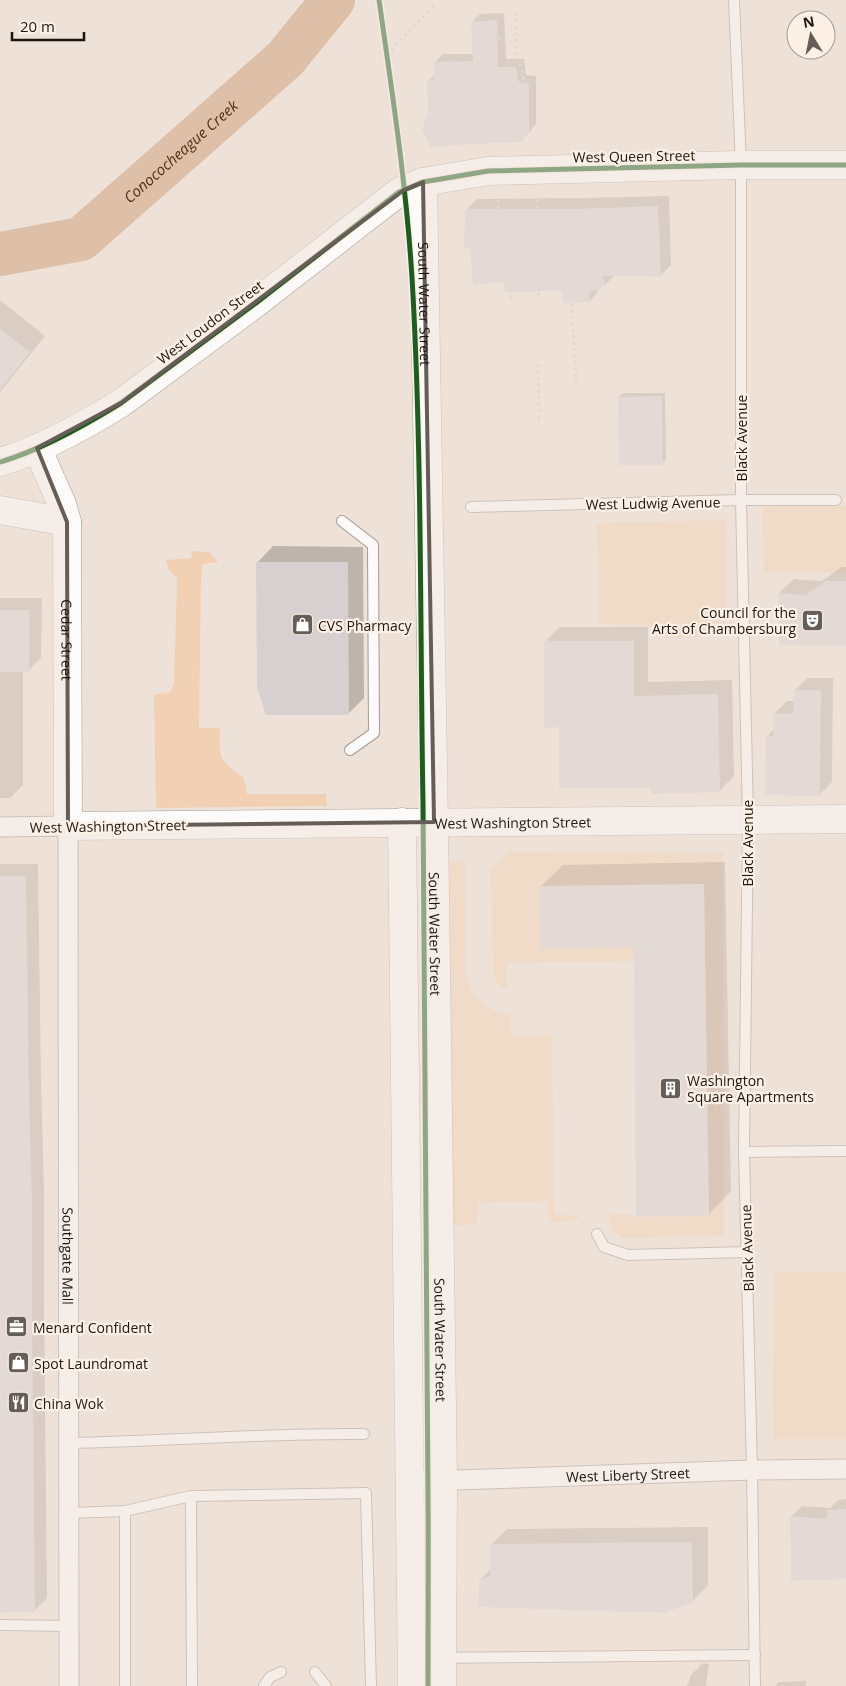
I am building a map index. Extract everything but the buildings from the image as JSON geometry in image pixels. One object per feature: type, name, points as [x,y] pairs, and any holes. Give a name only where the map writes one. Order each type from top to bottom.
[{"type":"main road","name":"West Queen Street","points":[[423,182],[488,171],[741,165],[846,165]]},
{"type":"main road","name":"West Loudon Street","points":[[0,462],[37,448],[97,418],[121,403],[256,303],[399,192],[423,182]]},
{"type":"main road","name":"South Water Street","points":[[423,182],[443,1481],[442,1686]]},
{"type":"main road","name":"Cedar Street","points":[[37,448],[62,504],[67,522],[68,826]]},
{"type":"main road","points":[[0,510],[67,522]]},
{"type":"main road","name":"West Washington Street","points":[[68,826],[846,818]]},
{"type":"main road","points":[[402,822],[412,1686]]},
{"type":"street","name":"West Washington Street","points":[[0,827],[68,826]]},
{"type":"street","name":"Southgate Mall","points":[[68,826],[69,1686]]},
{"type":"street","name":"West Liberty Street","points":[[410,1480],[443,1481],[752,1470],[846,1469]]},
{"type":"lane","name":"Black Avenue","points":[[734,0],[741,165],[741,500],[748,819],[744,1152],[755,1686]]},
{"type":"lane","name":"West Ludwig Avenue","points":[[471,507],[741,500],[836,500]]},
{"type":"lane","points":[[342,521],[373,545],[374,733],[350,750]]},
{"type":"lane","points":[[744,1152],[846,1151]]},
{"type":"lane","points":[[597,1234],[604,1247],[628,1255],[747,1252]]},
{"type":"lane","points":[[70,1443],[152,1441],[301,1433],[364,1434]]},
{"type":"lane","points":[[70,1513],[125,1512],[191,1496],[366,1493],[371,1686]]},
{"type":"lane","points":[[191,1496],[192,1686]]},
{"type":"lane","points":[[125,1512],[125,1686]]},
{"type":"lane","points":[[0,1625],[70,1626]]},
{"type":"lane","points":[[412,1658],[755,1655]]},
{"type":"lane","points":[[264,1686],[270,1676],[281,1672]]},
{"type":"lane","points":[[315,1672],[326,1686]]},
{"type":"path","points":[[387,55],[435,4]]},
{"type":"path","points":[[515,13],[516,55],[523,72],[524,83]]},
{"type":"path","points":[[498,38],[517,44]]},
{"type":"path","points":[[386,46],[388,65]]},
{"type":"path","points":[[537,199],[540,246],[547,247],[549,263],[538,264],[539,301]]},
{"type":"path","points":[[498,200],[502,266],[510,266],[511,302]]},
{"type":"path","points":[[572,303],[576,383]]},
{"type":"path","points":[[538,364],[539,423]]},
{"type":"highlighted area","points":[[423,182],[434,822],[68,826],[67,522],[37,448],[121,403],[404,190]]},
{"type":"shaded area","points":[[846,506],[846,573],[764,573],[763,507]]},
{"type":"shaded area","points":[[726,520],[726,635],[665,638],[666,626],[599,624],[597,523]]},
{"type":"shaded area","points":[[191,551],[209,552],[218,562],[203,564],[201,576],[199,728],[220,728],[220,753],[222,758],[229,767],[244,778],[247,794],[326,794],[327,806],[156,808],[154,695],[170,692],[174,684],[177,578],[169,570],[166,560],[192,558]]},
{"type":"shaded area","points":[[508,852],[723,853],[724,1236],[622,1238],[615,1234],[609,1221],[611,1214],[628,1214],[636,1217],[709,1215],[704,884],[540,948],[634,947],[634,961],[507,963],[507,987],[501,987],[496,982],[493,970],[491,870]]},
{"type":"shaded area","points":[[447,861],[465,861],[465,974],[474,996],[485,1006],[498,1013],[508,1014],[510,1017],[511,1035],[552,1035],[554,1214],[580,1216],[575,1221],[549,1222],[548,1201],[478,1203],[477,1224],[454,1226]]},
{"type":"shaded area","points":[[774,1272],[846,1272],[846,1439],[773,1439]]},
{"type":"waterway","name":"Conococheague Creek","points":[[0,254],[81,239],[285,59],[333,0]]},
{"type":"cycle path","points":[[379,0],[408,221],[418,422],[427,1135],[428,1686]]},
{"type":"cycle path","points":[[0,462],[62,436],[121,403],[256,303],[399,192],[423,182],[488,171],[741,165],[846,165]]},
{"type":"place","name":"Council for the Arts of Chambersburg","points":[[812,620]]},
{"type":"place","name":"CVS Pharmacy","points":[[302,625]]},
{"type":"place","name":"Washington Square Apartments","points":[[671,1088]]},
{"type":"place","name":"Menard Confident","points":[[17,1327]]},
{"type":"place","name":"Spot Laundromat","points":[[18,1363]]},
{"type":"place","name":"China Wok","points":[[18,1403]]}]
